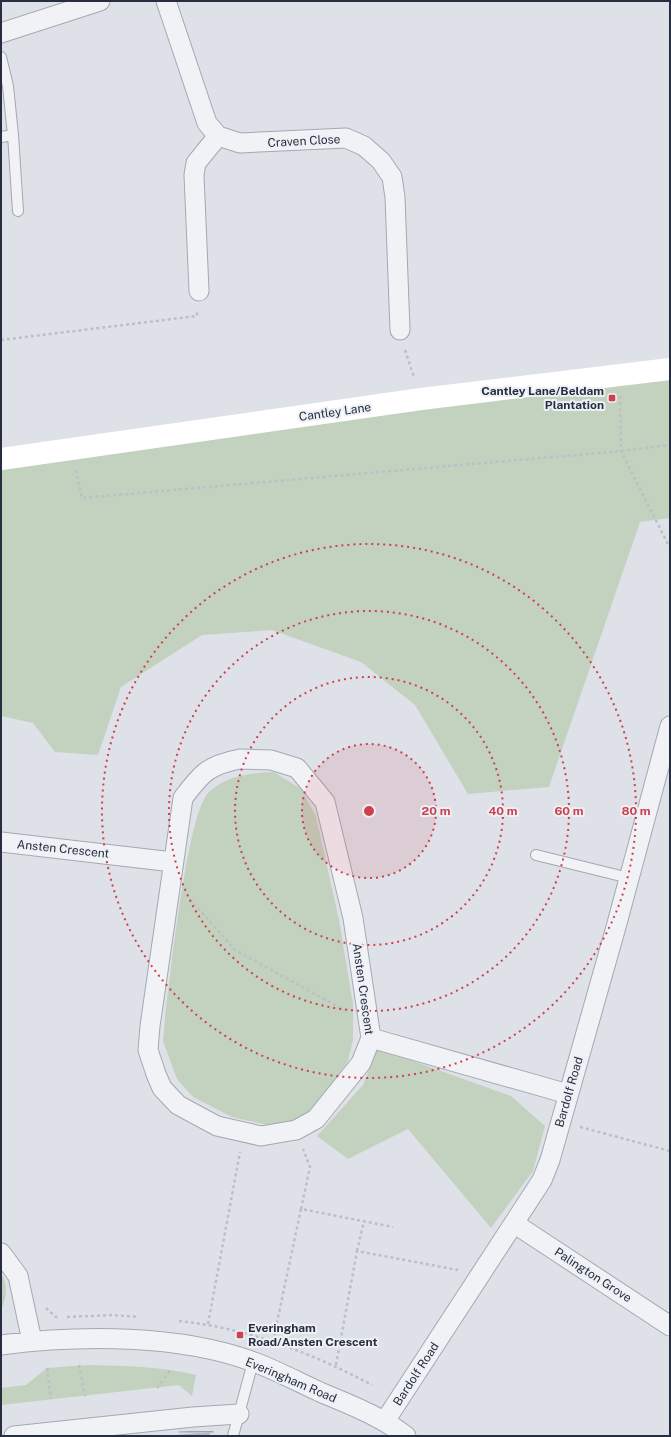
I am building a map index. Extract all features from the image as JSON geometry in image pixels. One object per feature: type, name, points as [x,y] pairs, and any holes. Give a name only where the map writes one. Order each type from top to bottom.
[{"type":"main road","name":"Cantley Lane","points":[[1,459],[421,400],[670,369]]},
{"type":"street","points":[[1,33],[100,1]]},
{"type":"street","points":[[166,1],[207,123],[218,136],[196,163],[194,175],[199,291]]},
{"type":"street","name":"Craven Close","points":[[218,136],[240,143],[346,138],[364,146],[381,161],[392,177],[395,197],[400,330]]},
{"type":"street","name":"Bardolf Road","points":[[385,1421],[482,1275],[542,1180],[550,1160],[561,1122],[670,726]]},
{"type":"street","name":"Ansten Crescent","points":[[240,759],[271,760],[297,768],[325,802],[353,918],[369,1030],[361,1063],[347,1083],[316,1120],[296,1130],[261,1136],[217,1126],[178,1105],[162,1088],[148,1050],[172,870],[183,798],[200,776],[220,763],[240,759]]},
{"type":"street","name":"Ansten Crescent","points":[[1,842],[172,870]]},
{"type":"street","points":[[369,1030],[568,1094]]},
{"type":"street","name":"Palington Grove","points":[[515,1224],[670,1326]]},
{"type":"street","points":[[1,1252],[18,1276],[32,1341]]},
{"type":"street","name":"Everingham Road","points":[[1,1346],[32,1341],[142,1339],[203,1348],[253,1362],[385,1421],[406,1436]]},
{"type":"street","points":[[14,1436],[193,1417],[239,1414]]},
{"type":"lane","points":[[1,57],[8,86],[18,211]]},
{"type":"lane","points":[[1,137],[12,135]]},
{"type":"lane","points":[[536,855],[629,878]]},
{"type":"lane","points":[[233,1436],[253,1362]]},
{"type":"path","points":[[1,340],[197,316],[199,291]]},
{"type":"path","points":[[400,330],[421,400]]},
{"type":"path","points":[[620,375],[621,451],[670,548]]},
{"type":"path","points":[[71,449],[82,498],[621,451],[670,444]]},
{"type":"path","points":[[172,870],[235,950],[369,1030]]},
{"type":"path","points":[[561,1122],[670,1151]]},
{"type":"path","points":[[273,1341],[310,1167],[296,1130]]},
{"type":"path","points":[[203,1348],[244,1132]]},
{"type":"path","points":[[301,1209],[392,1227]]},
{"type":"path","points":[[336,1365],[364,1221]]},
{"type":"path","points":[[357,1251],[482,1275]]},
{"type":"path","points":[[79,1365],[85,1396]]},
{"type":"path","points":[[47,1368],[51,1399]]},
{"type":"path","points":[[156,1388],[171,1369]]},
{"type":"green space","points":[[670,373],[670,518],[640,522],[549,787],[468,794],[415,705],[361,662],[272,630],[202,635],[121,687],[98,755],[55,752],[33,723],[1,716],[1,460]]},
{"type":"green space","points":[[274,772],[301,789],[316,816],[339,920],[353,1004],[353,1040],[348,1061],[322,1098],[307,1115],[276,1127],[232,1117],[193,1097],[177,1079],[163,1041],[181,898],[187,862],[201,806],[209,792],[216,786],[231,778],[248,774]]},
{"type":"green space","points":[[377,1048],[511,1096],[545,1126],[533,1171],[491,1228],[408,1129],[348,1159],[317,1136],[363,1085]]},
{"type":"green space","points":[[1,1274],[5,1282],[6,1291],[5,1301],[1,1309]]},
{"type":"green space","points":[[87,1365],[155,1368],[196,1375],[192,1396],[179,1385],[1,1405],[1,1388],[26,1385],[47,1368]]},
{"type":"building","points":[[210,1432],[210,1436],[175,1436],[175,1435]]},
{"type":"place","name":"Cantley Lane/Beldam Plantation","points":[[612,398]]},
{"type":"place","name":"Everingham Road/Ansten Crescent","points":[[240,1335]]}]
